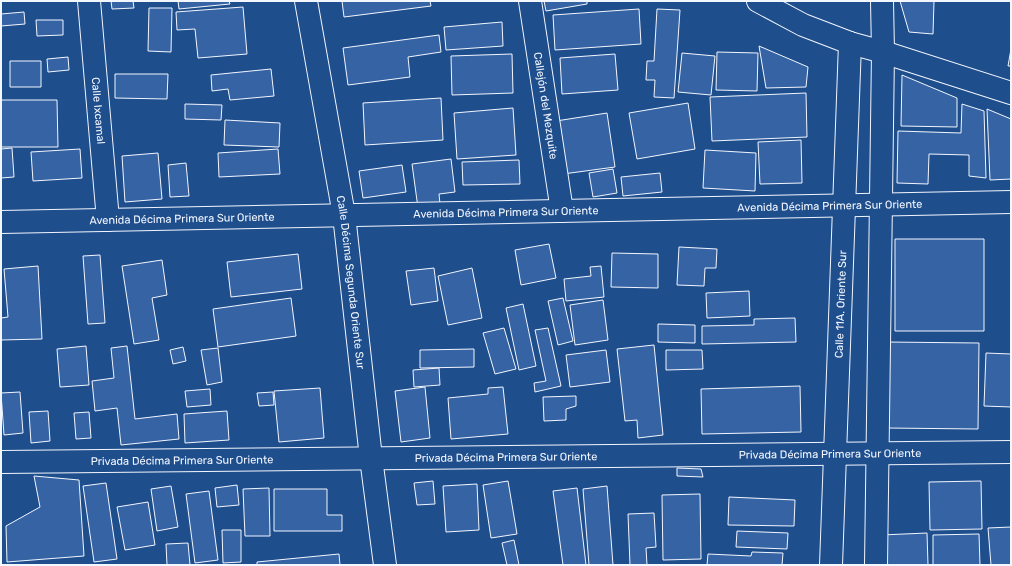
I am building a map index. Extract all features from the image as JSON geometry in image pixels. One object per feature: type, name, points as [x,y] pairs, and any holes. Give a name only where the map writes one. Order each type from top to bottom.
[{"type":"street","name":"Calle Ixcamal","points":[[89,1],[108,220]]},
{"type":"street","name":"Calle Décima Segunda Oriente Sur","points":[[306,1],[344,215],[371,458],[385,565]]},
{"type":"street","name":"Callejón del Mezquite","points":[[530,1],[562,211]]},
{"type":"street","points":[[758,1],[803,25],[850,43],[883,52],[1011,94]]},
{"type":"street","points":[[876,565],[883,52],[882,1]]},
{"type":"street","name":"Calle 11A. Oriente Sur","points":[[831,565],[850,43]]},
{"type":"street","name":"Avenida Décima Primera Sur Oriente","points":[[1,222],[1011,202]]},
{"type":"street","name":"Privada Décima Primera Sur Oriente","points":[[1,462],[1011,452]]},
{"type":"building","points":[[111,1],[133,1],[134,8],[112,9]]},
{"type":"building","points":[[178,1],[229,1],[230,4],[179,9]]},
{"type":"building","points":[[342,1],[430,1],[431,6],[344,17]]},
{"type":"building","points":[[544,1],[587,1],[587,4],[546,11]]},
{"type":"building","points":[[900,1],[934,1],[933,34],[909,32]]},
{"type":"building","points":[[243,7],[247,54],[198,58],[195,29],[177,30],[176,12]]},
{"type":"building","points":[[149,8],[172,8],[171,52],[148,51]]},
{"type":"building","points":[[639,9],[641,44],[555,50],[553,15]]},
{"type":"building","points":[[657,9],[680,10],[674,98],[654,97],[655,80],[646,80],[647,61],[654,61]]},
{"type":"building","points":[[24,12],[25,24],[1,26],[1,14]]},
{"type":"building","points":[[36,20],[63,20],[63,35],[37,36]]},
{"type":"building","points":[[502,22],[503,46],[446,50],[444,27]]},
{"type":"building","points":[[439,35],[441,52],[408,57],[410,77],[348,85],[343,48]]},
{"type":"building","points":[[759,46],[808,67],[806,87],[766,88]]},
{"type":"building","points":[[1011,49],[1011,66],[1008,66]]},
{"type":"building","points":[[717,52],[758,53],[757,91],[716,90]]},
{"type":"building","points":[[682,53],[715,56],[711,95],[678,92]]},
{"type":"building","points":[[512,54],[513,93],[452,95],[451,56]]},
{"type":"building","points":[[615,54],[618,90],[562,94],[560,58]]},
{"type":"building","points":[[68,57],[69,70],[48,72],[47,59]]},
{"type":"building","points":[[10,61],[41,61],[41,87],[10,87]]},
{"type":"building","points":[[271,69],[274,96],[230,100],[228,89],[212,91],[211,75]]},
{"type":"building","points":[[115,74],[168,74],[167,99],[115,98]]},
{"type":"building","points":[[902,75],[957,98],[957,127],[901,126]]},
{"type":"building","points":[[806,93],[807,137],[712,141],[710,97]]},
{"type":"building","points":[[441,98],[443,140],[365,145],[363,103]]},
{"type":"building","points":[[1,100],[57,100],[58,147],[1,147]]},
{"type":"building","points":[[688,103],[695,149],[637,159],[629,113]]},
{"type":"building","points":[[185,104],[222,105],[221,120],[185,119]]},
{"type":"building","points":[[962,104],[984,111],[986,178],[969,176],[969,155],[929,154],[928,184],[897,183],[898,131],[961,133]]},
{"type":"building","points":[[513,108],[516,155],[457,159],[454,113]]},
{"type":"building","points":[[987,109],[1011,119],[1011,179],[990,180]]},
{"type":"building","points":[[607,113],[615,167],[563,174],[556,121]]},
{"type":"building","points":[[225,120],[280,123],[279,147],[224,145]]},
{"type":"building","points":[[801,140],[802,183],[760,184],[758,142]]},
{"type":"building","points":[[12,148],[14,177],[1,178],[1,149]]},
{"type":"building","points":[[80,149],[82,178],[33,181],[31,152]]},
{"type":"building","points":[[278,149],[280,174],[219,177],[218,153]]},
{"type":"building","points":[[705,150],[756,153],[755,191],[703,188]]},
{"type":"building","points":[[158,153],[162,199],[125,202],[122,156]]},
{"type":"building","points":[[451,159],[455,192],[439,194],[440,204],[418,208],[412,164]]},
{"type":"building","points":[[519,160],[520,184],[463,185],[462,162]]},
{"type":"building","points":[[186,163],[189,196],[170,197],[168,165]]},
{"type":"building","points":[[402,165],[406,192],[363,198],[359,171]]},
{"type":"building","points":[[613,169],[617,193],[593,197],[589,173]]},
{"type":"building","points":[[660,173],[662,192],[623,196],[621,177]]},
{"type":"building","points":[[895,239],[984,239],[984,331],[895,331]]},
{"type":"building","points":[[549,244],[556,278],[521,285],[515,250]]},
{"type":"building","points":[[679,247],[717,249],[716,268],[705,268],[704,286],[677,285]]},
{"type":"building","points":[[612,253],[658,254],[658,288],[611,287]]},
{"type":"building","points":[[298,254],[302,289],[231,297],[227,262]]},
{"type":"building","points":[[100,255],[105,323],[88,324],[83,256]]},
{"type":"building","points":[[162,260],[167,295],[152,298],[159,340],[134,344],[122,266]]},
{"type":"building","points":[[38,266],[42,339],[1,340],[1,318],[8,317],[4,269]]},
{"type":"building","points":[[601,266],[604,297],[566,301],[564,279],[591,276],[590,267]]},
{"type":"building","points":[[434,268],[438,301],[411,305],[406,271]]},
{"type":"building","points":[[472,268],[482,318],[448,325],[438,276]]},
{"type":"building","points":[[749,291],[750,316],[707,318],[706,293]]},
{"type":"building","points":[[291,298],[296,336],[218,347],[213,309]]},
{"type":"building","points":[[563,298],[573,341],[558,345],[548,301]]},
{"type":"building","points":[[603,300],[608,340],[575,345],[570,305]]},
{"type":"building","points":[[523,304],[536,366],[519,370],[506,308]]},
{"type":"building","points":[[795,318],[796,342],[702,344],[702,326],[754,325],[754,319]]},
{"type":"building","points":[[658,324],[695,325],[695,343],[658,342]]},
{"type":"building","points":[[504,328],[516,369],[495,374],[483,333]]},
{"type":"building","points":[[548,328],[561,386],[535,392],[534,383],[546,381],[535,330]]},
{"type":"building","points":[[887,342],[979,343],[978,429],[886,428]]},
{"type":"building","points":[[654,345],[663,435],[638,438],[637,420],[625,421],[617,349]]},
{"type":"building","points":[[86,346],[89,385],[60,387],[57,349]]},
{"type":"building","points":[[127,346],[135,419],[177,414],[179,439],[121,445],[117,408],[95,411],[92,381],[114,378],[111,348]]},
{"type":"building","points":[[183,347],[186,361],[173,364],[170,350]]},
{"type":"building","points":[[218,348],[222,382],[207,385],[201,350]]},
{"type":"building","points":[[474,349],[474,367],[420,368],[420,350]]},
{"type":"building","points":[[606,350],[610,382],[570,387],[566,355]]},
{"type":"building","points":[[666,350],[702,350],[703,369],[666,370]]},
{"type":"building","points":[[986,353],[1011,354],[1011,407],[984,406]]},
{"type":"building","points":[[439,368],[440,385],[414,387],[413,370]]},
{"type":"building","points":[[800,386],[801,432],[702,434],[701,389]]},
{"type":"building","points":[[425,387],[430,438],[401,442],[395,391]]},
{"type":"building","points":[[503,387],[508,434],[451,439],[448,398],[488,394],[488,388]]},
{"type":"building","points":[[320,388],[324,438],[279,442],[274,391]]},
{"type":"building","points":[[210,389],[211,405],[187,407],[185,391]]},
{"type":"building","points":[[20,392],[23,433],[4,435],[1,393]]},
{"type":"building","points":[[273,392],[274,405],[259,406],[257,393]]},
{"type":"building","points":[[576,396],[576,406],[566,409],[566,420],[544,421],[543,397]]},
{"type":"building","points":[[48,411],[50,441],[31,443],[29,412]]},
{"type":"building","points":[[227,411],[229,440],[185,443],[184,414]]},
{"type":"building","points":[[89,412],[91,438],[76,439],[74,413]]},
{"type":"building","points":[[677,468],[701,469],[703,477],[677,476]]},
{"type":"building","points":[[34,476],[79,480],[84,556],[7,562],[6,526],[40,507]]},
{"type":"building","points":[[433,481],[435,504],[417,505],[414,483]]},
{"type":"building","points":[[508,481],[517,534],[491,538],[483,485]]},
{"type":"building","points":[[981,481],[982,529],[930,530],[929,482]]},
{"type":"building","points":[[106,483],[117,559],[94,562],[83,486]]},
{"type":"building","points":[[477,484],[479,530],[446,532],[443,486]]},
{"type":"building","points":[[237,485],[239,505],[217,507],[215,488]]},
{"type":"building","points":[[171,486],[178,527],[157,531],[151,489]]},
{"type":"building","points":[[607,486],[613,565],[589,565],[583,489]]},
{"type":"building","points":[[269,488],[270,536],[245,536],[243,489]]},
{"type":"building","points":[[577,488],[586,565],[563,565],[553,491]]},
{"type":"building","points":[[274,489],[327,489],[327,515],[342,515],[342,531],[274,531]]},
{"type":"building","points":[[209,491],[218,560],[195,563],[186,494]]},
{"type":"building","points":[[700,494],[701,559],[663,560],[662,495]]},
{"type":"building","points":[[729,497],[795,500],[794,526],[728,525]]},
{"type":"building","points":[[148,502],[155,545],[125,550],[117,507]]},
{"type":"building","points":[[654,513],[656,547],[646,548],[647,565],[630,565],[628,514]]},
{"type":"building","points":[[1011,527],[1011,565],[991,565],[988,528]]},
{"type":"building","points":[[222,530],[241,530],[241,562],[223,563]]},
{"type":"building","points":[[737,531],[788,533],[787,549],[736,547]]},
{"type":"building","points":[[927,533],[928,565],[882,565],[881,535]]},
{"type":"building","points":[[979,534],[980,565],[933,565],[933,535]]},
{"type":"building","points":[[514,540],[519,565],[507,565],[502,543]]},
{"type":"building","points":[[188,543],[190,565],[167,565],[166,544]]},
{"type":"building","points":[[752,552],[783,553],[782,565],[707,565],[708,554],[751,556]]},
{"type":"building","points":[[339,554],[340,565],[257,565],[257,562]]}]
